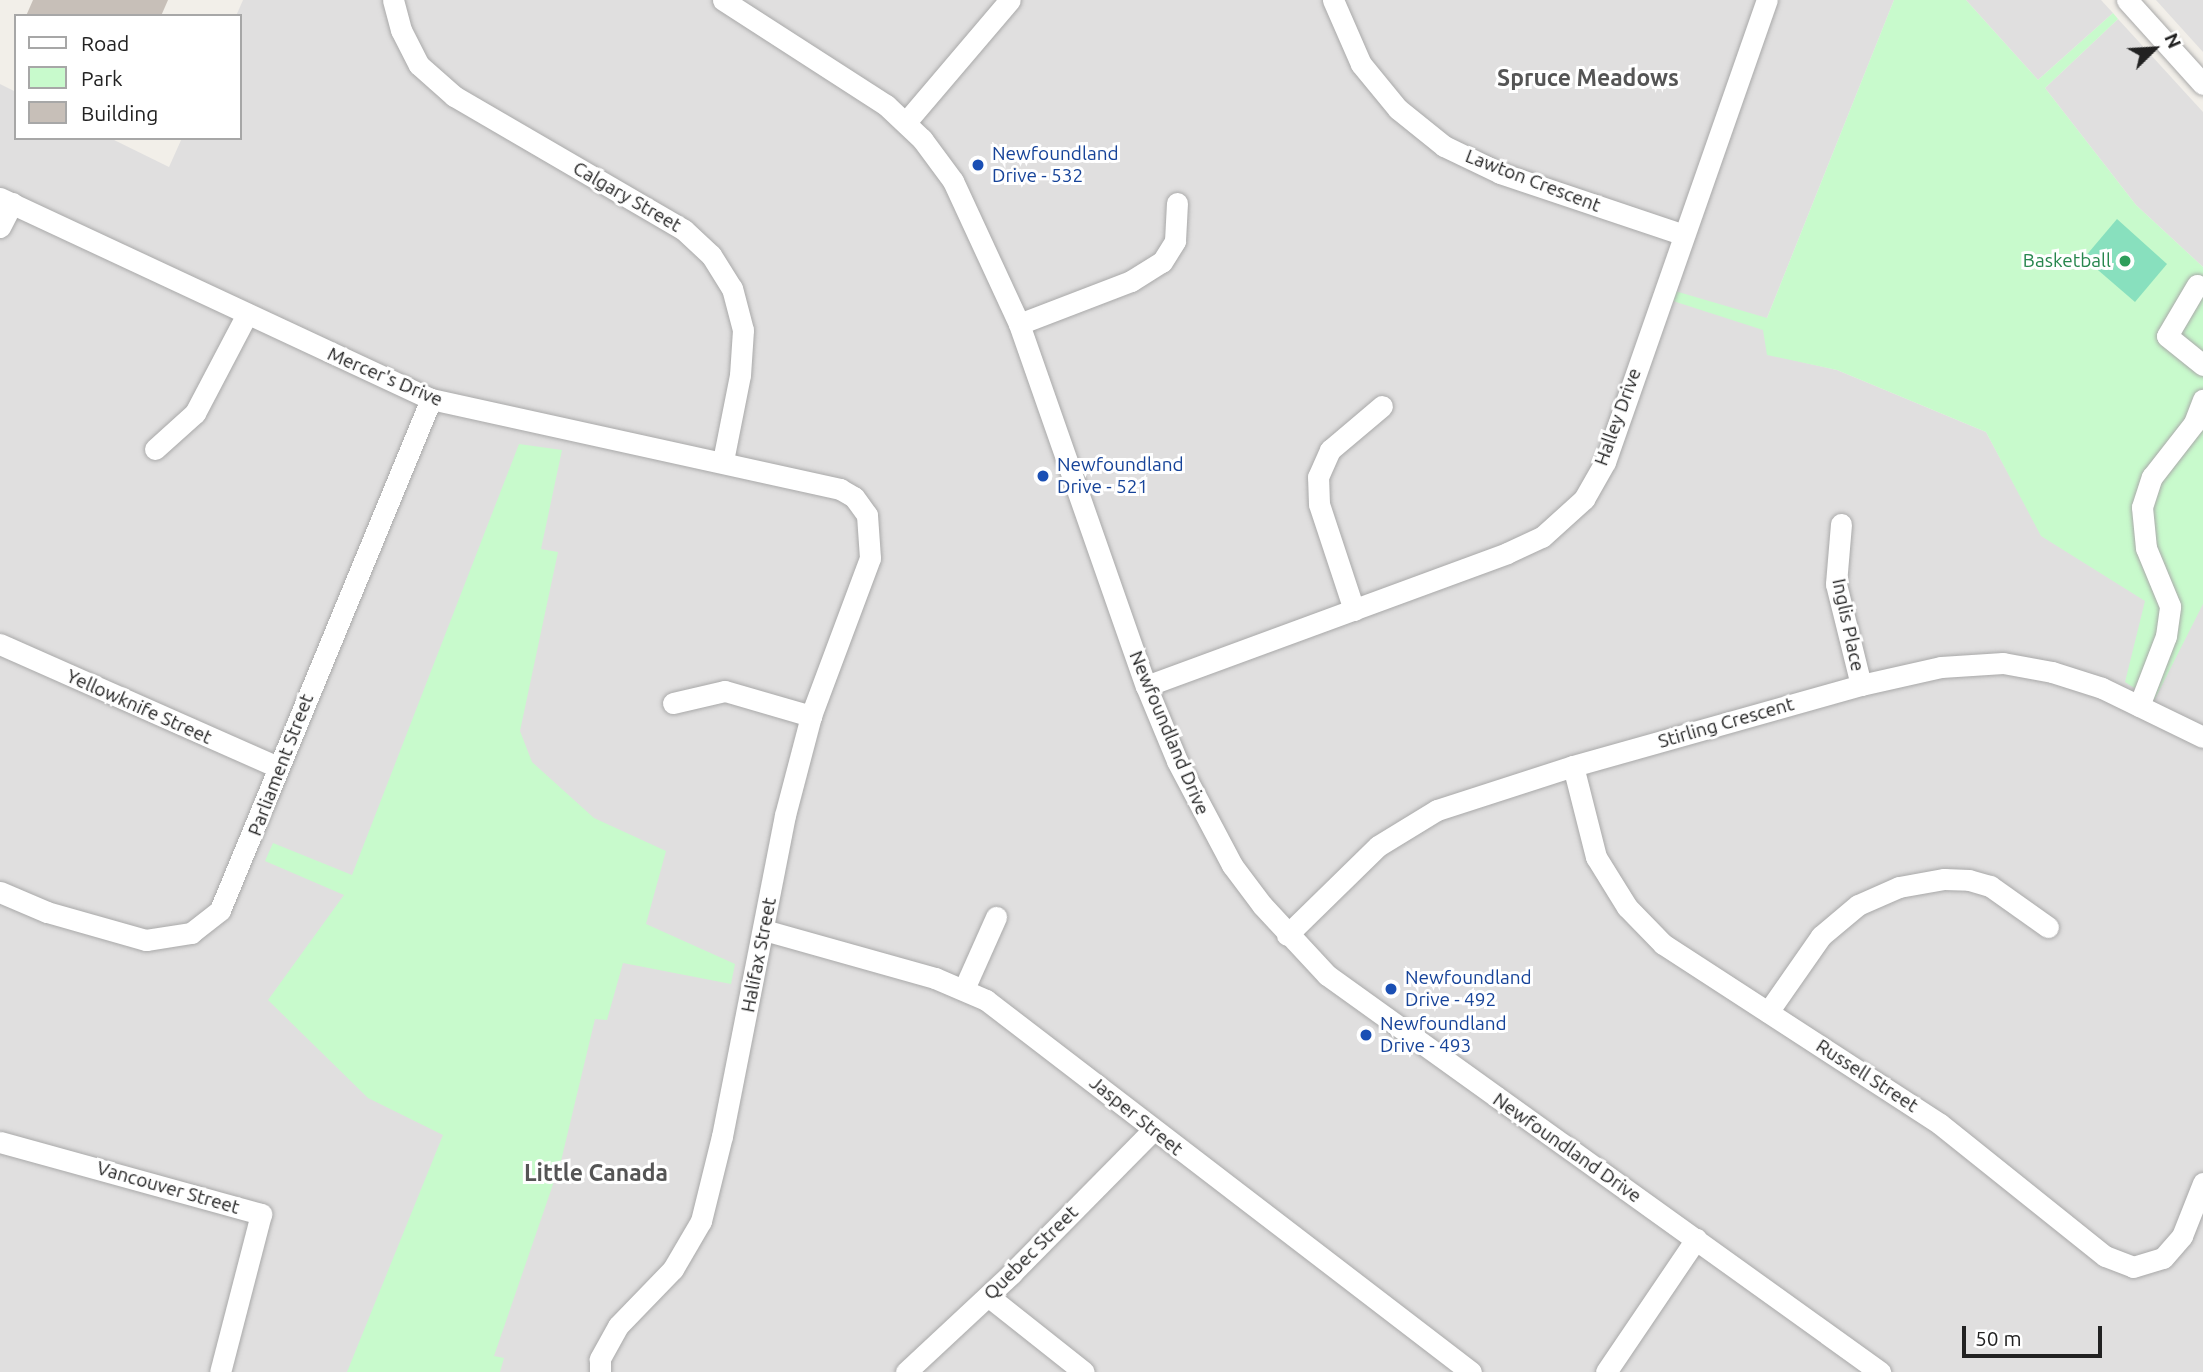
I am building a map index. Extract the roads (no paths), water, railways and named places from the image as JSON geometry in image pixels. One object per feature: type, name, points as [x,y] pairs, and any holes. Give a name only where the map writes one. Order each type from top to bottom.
[{"type":"street","name":"Calgary Street","points":[[393,0],[401,30],[419,65],[454,96],[684,229],[711,256],[732,288],[743,330],[740,375],[723,460]]},
{"type":"street","name":"Newfoundland Drive","points":[[723,0],[856,82],[906,122],[938,159],[967,204],[1019,324],[1146,686],[1203,814],[1247,888],[1287,935],[1327,975],[1880,1372]]},
{"type":"street","points":[[906,122],[1010,0]]},
{"type":"street","name":"Lawton Crescent","points":[[1333,0],[1361,64],[1398,109],[1444,146],[1500,173],[1681,234]]},
{"type":"street","name":"Halley Drive","points":[[1146,686],[1354,610],[1542,537],[1584,499],[1605,463],[1681,234],[1767,0]]},
{"type":"street","points":[[2127,0],[2203,84]]},
{"type":"street","name":"Mercer's Drive","points":[[6,200],[430,399],[723,460],[840,489],[854,497],[867,514]]},
{"type":"street","points":[[0,227],[6,200]]},
{"type":"street","points":[[1019,324],[1132,281],[1162,262],[1175,241],[1177,203]]},
{"type":"street","points":[[2197,285],[2167,336],[2203,365]]},
{"type":"street","points":[[155,449],[195,413],[247,314]]},
{"type":"street","name":"Parliament Street","points":[[0,892],[47,912],[146,940],[191,933],[220,911],[430,399]]},
{"type":"street","points":[[2139,706],[2166,636],[2170,606],[2146,548],[2142,507],[2152,477],[2194,423],[2203,400]]},
{"type":"street","points":[[1354,610],[1319,504],[1318,477],[1330,450],[1382,407]]},
{"type":"street","name":"Halifax Street","points":[[600,1372],[600,1359],[618,1326],[673,1269],[701,1221],[764,930],[785,815],[811,716],[870,558],[867,514]]},
{"type":"street","name":"Inglis Place","points":[[1841,524],[1836,584],[1861,685]]},
{"type":"street","name":"Yellowknife Street","points":[[0,643],[278,767]]},
{"type":"street","name":"Stirling Crescent","points":[[1287,935],[1378,846],[1406,827],[1482,793],[1861,685],[1941,667],[2003,663],[2077,679],[2203,737]]},
{"type":"street","points":[[673,703],[725,691],[811,716]]},
{"type":"street","name":"Russell Street","points":[[1573,766],[1596,857],[1627,906],[1687,963],[1768,1012],[1940,1124],[2118,1263],[2133,1267],[2163,1258],[2182,1236],[2203,1183]]},
{"type":"street","points":[[1768,1012],[1821,936],[1858,905],[1899,887],[1944,879],[1969,880],[1990,886],[2048,928]]},
{"type":"street","points":[[964,989],[996,917]]},
{"type":"street","name":"Jasper Street","points":[[764,930],[964,989],[1054,1050],[1152,1131],[1471,1372]]},
{"type":"street","name":"Quebec Street","points":[[906,1372],[988,1296],[1152,1131]]},
{"type":"street","name":"Vancouver Street","points":[[0,1142],[261,1214],[220,1372]]},
{"type":"street","points":[[1606,1372],[1696,1239]]},
{"type":"street","points":[[988,1296],[1084,1372]]},
{"type":"place","name":"Newfoundland Drive - 532","points":[[978,165]]},
{"type":"place","name":"Basketball","points":[[2125,261]]},
{"type":"place","name":"Newfoundland Drive - 521","points":[[1043,476]]},
{"type":"place","name":"Newfoundland Drive - 492","points":[[1391,989]]},
{"type":"place","name":"Newfoundland Drive - 493","points":[[1366,1035]]},
{"type":"district","name":"Spruce Meadows","points":[[1588,78]]},
{"type":"district","name":"Little Canada","points":[[596,1173]]}]
